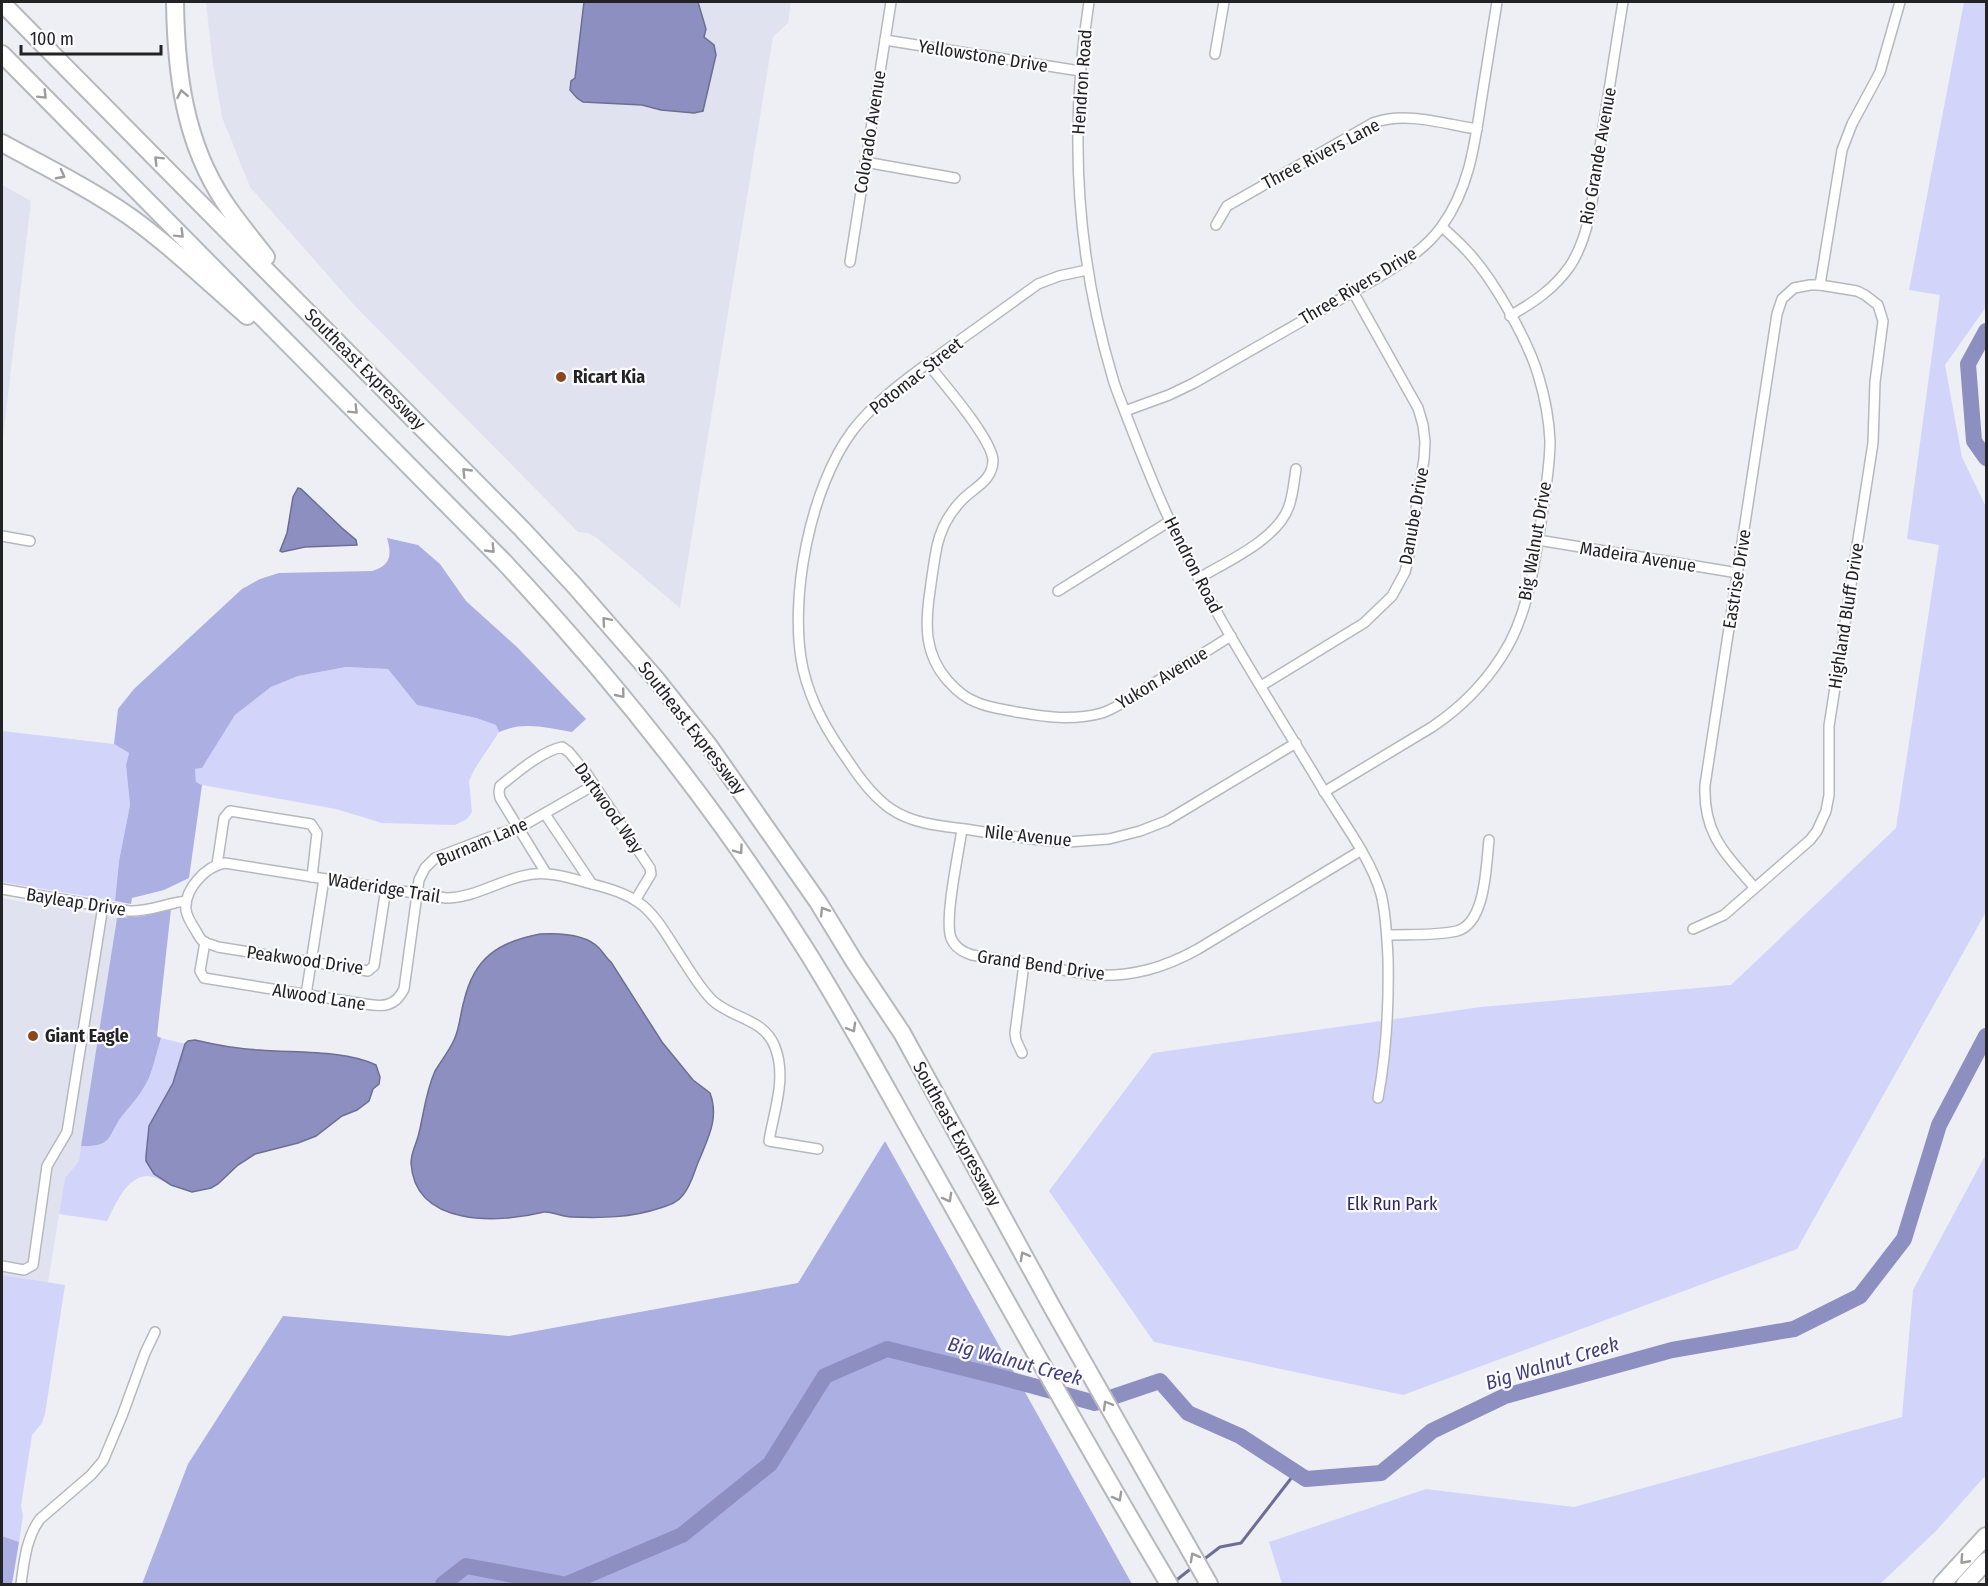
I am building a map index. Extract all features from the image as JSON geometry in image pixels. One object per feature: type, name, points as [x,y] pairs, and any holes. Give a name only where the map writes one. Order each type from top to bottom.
[{"type":"highway","points":[[175,2],[175,37],[180,88],[194,139],[208,173],[224,202],[302,306]]},
{"type":"highway","name":"Southeast Expressway","points":[[2,3],[522,529],[656,679],[709,746],[818,902],[902,1033],[1073,1344],[1209,1584]]},
{"type":"highway","name":"Southeast Expressway","points":[[2,54],[313,368],[554,616],[620,693],[712,811],[823,978],[1169,1584]]},
{"type":"highway","points":[[2,143],[83,187],[128,215],[185,259],[274,339],[313,368]]},
{"type":"highway","points":[[1942,1584],[1986,1536]]},
{"type":"highway","points":[[1965,1584],[1986,1561]]},
{"type":"street","name":"Colorado Avenue","points":[[850,262],[891,2]]},
{"type":"street","name":"Hendron Road","points":[[1089,2],[1077,111],[1078,172],[1081,223],[1097,321],[1125,411],[1170,521],[1231,636],[1360,851],[1380,892],[1387,935],[1389,996],[1388,1033],[1378,1098]]},
{"type":"street","points":[[1215,54],[1224,2]]},
{"type":"street","name":"Three Rivers Drive","points":[[1125,411],[1194,383],[1403,263],[1420,250],[1442,227],[1468,174],[1497,2]]},
{"type":"street","name":"Rio Grande Avenue","points":[[1510,316],[1536,301],[1555,285],[1580,247],[1590,212],[1623,2]]},
{"type":"street","points":[[1820,285],[1842,150],[1852,124],[1880,72],[1900,2]]},
{"type":"street","name":"Yellowstone Drive","points":[[885,40],[1080,71]]},
{"type":"street","name":"Three Rivers Lane","points":[[1216,225],[1227,206],[1373,123],[1406,118],[1477,129]]},
{"type":"street","points":[[865,162],[955,178]]},
{"type":"street","name":"Big Walnut Drive","points":[[1324,792],[1432,727],[1471,694],[1502,657],[1528,594],[1548,477],[1550,440],[1545,402],[1539,377],[1525,342],[1510,316],[1482,269],[1442,227]]},
{"type":"street","name":"Potomac Street","points":[[839,749],[814,703],[803,670],[798,623],[800,589],[810,525],[827,475],[853,430],[882,400],[928,363],[1038,284],[1059,276],[1087,270]]},
{"type":"street","name":"Eastrise Drive","points":[[1754,887],[1717,842],[1708,820],[1704,797],[1777,314],[1782,298],[1794,288],[1820,285]]},
{"type":"street","name":"Highland Bluff Drive","points":[[1693,929],[1724,915],[1810,840],[1817,831],[1828,802],[1829,726],[1875,431],[1874,395],[1883,330],[1878,305],[1865,295],[1857,291],[1820,285]]},
{"type":"street","name":"Danube Drive","points":[[1261,686],[1375,614],[1392,596],[1402,578],[1408,560],[1424,459],[1423,425],[1411,392],[1353,292]]},
{"type":"street","name":"Yukon Avenue","points":[[928,363],[986,441],[993,462],[989,477],[958,505],[939,536],[926,624],[932,658],[955,688],[974,701],[987,706],[1046,717],[1077,717],[1112,708],[1231,636]]},
{"type":"street","points":[[1199,578],[1276,529],[1289,506],[1296,470]]},
{"type":"street","points":[[1058,591],[1170,521]]},
{"type":"street","points":[[2,536],[30,541]]},
{"type":"street","name":"Madeira Avenue","points":[[1538,540],[1738,573]]},
{"type":"street","name":"Nile Avenue","points":[[839,749],[879,799],[904,816],[928,824],[1068,842],[1108,839],[1140,831],[1166,821],[1296,743]]},
{"type":"street","name":"Dartwood Way","points":[[546,873],[500,798],[499,792],[500,786],[547,753],[562,747],[569,752],[594,786],[650,868],[651,874],[636,899]]},
{"type":"street","name":"Burnam Lane","points":[[418,893],[419,880],[425,868],[435,858],[519,828],[594,786]]},
{"type":"street","points":[[205,942],[186,913],[186,901],[199,878],[217,864],[224,818],[230,811],[311,824],[317,833],[312,877]]},
{"type":"street","points":[[545,814],[592,884]]},
{"type":"street","name":"Grand Bend Drive","points":[[962,829],[949,917],[949,930],[956,946],[966,954],[1111,976],[1135,974],[1162,967],[1198,949],[1360,851]]},
{"type":"street","points":[[1387,935],[1457,931],[1470,924],[1479,906],[1489,840]]},
{"type":"street","name":"Waderidge Trail","points":[[217,864],[225,863],[453,898],[519,877],[546,873],[618,891],[636,899],[659,922],[712,1001],[754,1022],[763,1029],[775,1045],[781,1075],[769,1141],[818,1149]]},
{"type":"street","points":[[306,995],[324,879]]},
{"type":"street","name":"Peakwood Drive","points":[[205,942],[240,951],[368,971],[374,966],[386,888]]},
{"type":"street","name":"Bayleap Drive","points":[[2,889],[129,911],[141,911],[186,901]]},
{"type":"street","name":"Alwood Lane","points":[[205,942],[200,971],[204,978],[380,1006],[388,1005],[399,998],[404,984],[418,893]]},
{"type":"street","points":[[2,1266],[24,1270],[33,1265],[47,1166],[68,1132],[103,906]]},
{"type":"street","points":[[1022,1053],[1015,1034],[1024,964]]},
{"type":"street","points":[[21,1584],[26,1550],[34,1527],[104,1461],[155,1332]]},
{"type":"shaded area","points":[[206,2],[791,2],[788,23],[773,37],[680,608],[597,538],[588,533],[578,532],[355,306],[250,187],[222,117]]},
{"type":"shaded area","points":[[584,2],[698,2],[706,29],[704,37],[714,45],[716,55],[703,111],[694,113],[661,110],[642,105],[583,102],[577,98],[570,90],[571,81],[575,78]]},
{"type":"shaded area","points":[[2,185],[31,201],[2,446]]},
{"type":"shaded area","points":[[298,488],[356,540],[357,545],[305,547],[280,551],[287,533],[293,497]]},
{"type":"shaded area","points":[[387,538],[418,545],[440,564],[466,601],[517,647],[586,719],[572,732],[526,726],[499,732],[496,725],[476,718],[417,705],[388,669],[346,667],[298,676],[271,687],[235,715],[202,768],[195,769],[196,782],[202,785],[189,878],[164,890],[132,898],[131,904],[115,901],[119,861],[130,805],[126,765],[129,753],[114,744],[118,709],[134,689],[242,589],[260,579],[279,573],[378,569],[388,559]]},
{"type":"shaded area","points":[[2,898],[117,918],[79,1161],[65,1178],[48,1283],[2,1275]]},
{"type":"shaded area","points":[[171,909],[157,1036],[161,1038],[149,1078],[105,1142],[99,1145],[81,1146],[117,918],[143,916]]},
{"type":"shaded area","points":[[540,934],[579,937],[599,948],[611,962],[662,1042],[693,1080],[710,1093],[714,1110],[709,1134],[689,1186],[681,1198],[673,1203],[638,1214],[616,1217],[571,1217],[547,1212],[505,1218],[484,1218],[463,1216],[443,1210],[427,1200],[416,1184],[411,1159],[429,1086],[456,1035],[468,986],[481,963],[490,954],[512,942]]},
{"type":"shaded area","points":[[195,1040],[244,1049],[335,1054],[364,1060],[376,1065],[380,1077],[379,1084],[373,1089],[369,1101],[357,1110],[342,1116],[316,1136],[255,1154],[238,1165],[218,1184],[192,1192],[171,1185],[154,1174],[146,1161],[146,1156],[149,1126],[173,1083],[185,1044]]},
{"type":"shaded area","points":[[885,1141],[1132,1584],[142,1584],[188,1464],[283,1316],[509,1336],[798,1283]]},
{"type":"shaded area","points":[[2,1536],[19,1542],[12,1584],[2,1584]]},
{"type":"green space","name":"Elk Run Park","points":[[1964,2],[1986,2],[1986,307],[1945,365],[1962,457],[1986,507],[1986,912],[1797,1249],[1403,1395],[1154,1342],[1049,1191],[1153,1053],[1481,1007],[1731,985],[1896,828],[1939,545],[1907,539],[1940,295],[1909,290]]},
{"type":"green space","points":[[346,667],[388,669],[417,705],[476,718],[496,725],[499,732],[469,781],[472,812],[467,819],[455,825],[382,823],[336,809],[202,785],[196,782],[195,769],[202,768],[235,715],[271,687],[298,676]]},
{"type":"green space","points":[[2,731],[114,744],[129,753],[126,765],[130,805],[119,861],[115,901],[2,882]]},
{"type":"green space","points":[[161,1038],[185,1044],[173,1083],[148,1130],[146,1156],[154,1174],[165,1182],[147,1176],[133,1181],[122,1193],[107,1221],[59,1214],[65,1178],[79,1161],[81,1146],[99,1145],[108,1139],[149,1078]]},
{"type":"green space","points":[[1986,1154],[1986,1475],[1936,1531],[1880,1584],[1282,1584],[1269,1542],[1426,1489],[1574,1507],[1902,1417],[1913,1290]]},
{"type":"green space","points":[[2,1275],[65,1285],[45,1414],[42,1423],[32,1435],[21,1506],[23,1516],[19,1542],[2,1536]]},
{"type":"waterway","name":"Big Walnut Creek","points":[[1986,331],[1968,364],[1974,441],[1986,458]]},
{"type":"waterway","name":"Big Walnut Creek","points":[[567,1584],[682,1535],[770,1464],[825,1376],[887,1349],[1095,1403],[1160,1381],[1188,1413],[1240,1436],[1306,1479],[1381,1473],[1432,1431],[1505,1396],[1672,1350],[1794,1329],[1860,1296],[1904,1239],[1939,1125],[1986,1036]]},
{"type":"waterway","points":[[1203,1560],[1220,1547],[1241,1543],[1296,1472]]},
{"type":"waterway","name":"Big Walnut Creek","points":[[443,1584],[466,1566],[562,1584]]},
{"type":"waterway","points":[[1174,1582],[1193,1567]]},
{"type":"place","name":"Ricart Kia","points":[[561,377]]},
{"type":"place","name":"Giant Eagle","points":[[33,1036]]}]
